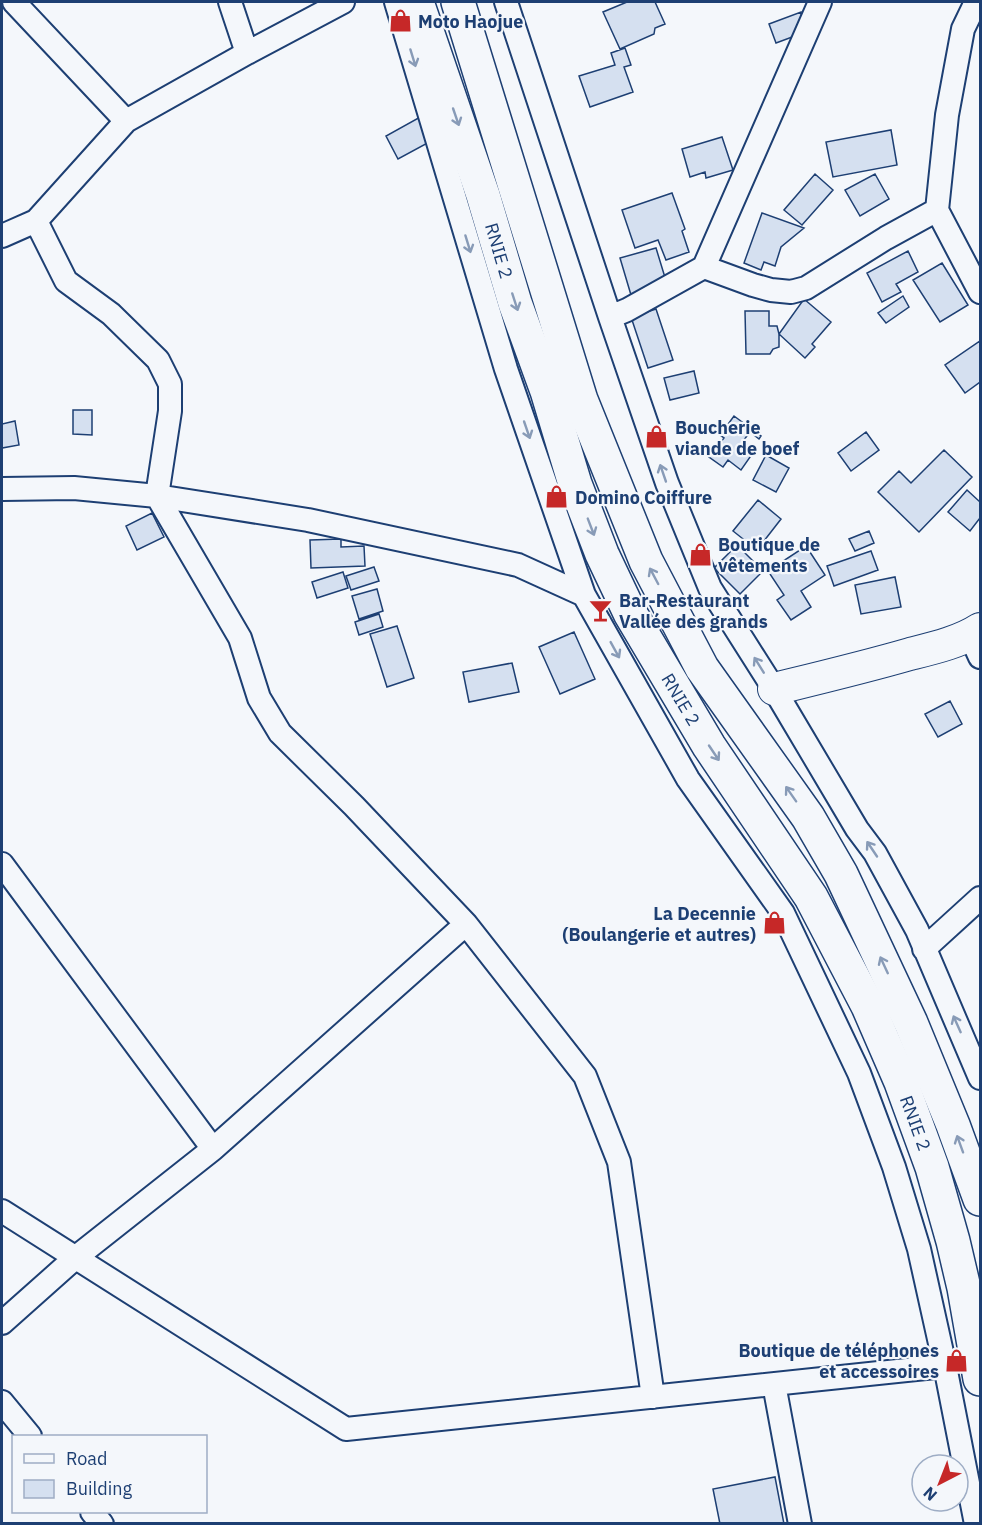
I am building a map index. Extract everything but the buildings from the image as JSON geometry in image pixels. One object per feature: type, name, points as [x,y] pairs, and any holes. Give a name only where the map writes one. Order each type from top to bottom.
[{"type":"highway","name":"RNIE 2","points":[[417,2],[483,195],[515,303],[547,391],[575,484],[602,554],[630,613],[709,746],[811,897],[868,1005],[901,1082],[932,1167],[954,1241],[981,1379]]},
{"type":"highway","name":"RNIE 2","points":[[458,2],[580,400],[646,561],[702,668],[808,817],[841,874],[911,1023],[981,1199]]},
{"type":"street","points":[[14,2],[126,121]]},
{"type":"street","points":[[230,2],[247,53]]},
{"type":"street","points":[[2,236],[36,221],[126,121],[343,2]]},
{"type":"street","points":[[396,2],[506,369],[584,595],[688,779],[783,913],[859,1073],[894,1167],[919,1249],[976,1524]]},
{"type":"street","points":[[506,2],[666,483],[710,588],[774,689],[857,828],[875,853],[917,930],[981,1078]]},
{"type":"street","points":[[609,316],[627,310],[704,267],[820,2]]},
{"type":"street","points":[[976,2],[963,29],[947,115],[937,210],[981,292]]},
{"type":"street","points":[[704,267],[753,285],[791,292],[806,288],[886,238],[937,210]]},
{"type":"street","points":[[36,221],[66,281],[111,314],[158,360],[170,384],[170,411],[158,496],[240,638],[259,698],[280,732],[362,814],[466,924],[585,1076],[619,1162],[653,1397]]},
{"type":"street","points":[[2,489],[74,488],[158,496],[308,520],[518,565],[584,595]]},
{"type":"street","points":[[774,689],[977,640]]},
{"type":"street","points":[[2,864],[213,1149]]},
{"type":"street","points":[[924,949],[981,898]]},
{"type":"street","points":[[2,1323],[75,1258],[213,1149],[466,924]]},
{"type":"street","points":[[2,1211],[346,1429],[945,1366]]},
{"type":"street","points":[[774,1384],[800,1524]]},
{"type":"street","points":[[2,1402],[28,1435]]},
{"type":"place","name":"Moto Haojue","points":[[400,21]]},
{"type":"place","name":"Boucherie viande de boef","points":[[657,437]]},
{"type":"place","name":"Domino Coiffure","points":[[557,497]]},
{"type":"place","name":"Boutique de vêtements","points":[[700,554]]},
{"type":"place","name":"Bar-Restaurant Vallée des grands","points":[[601,610]]},
{"type":"place","name":"La Decennie (Boulangerie et autres)","points":[[774,923]]},
{"type":"place","name":"Boutique de téléphones et accessoires","points":[[957,1360]]}]
